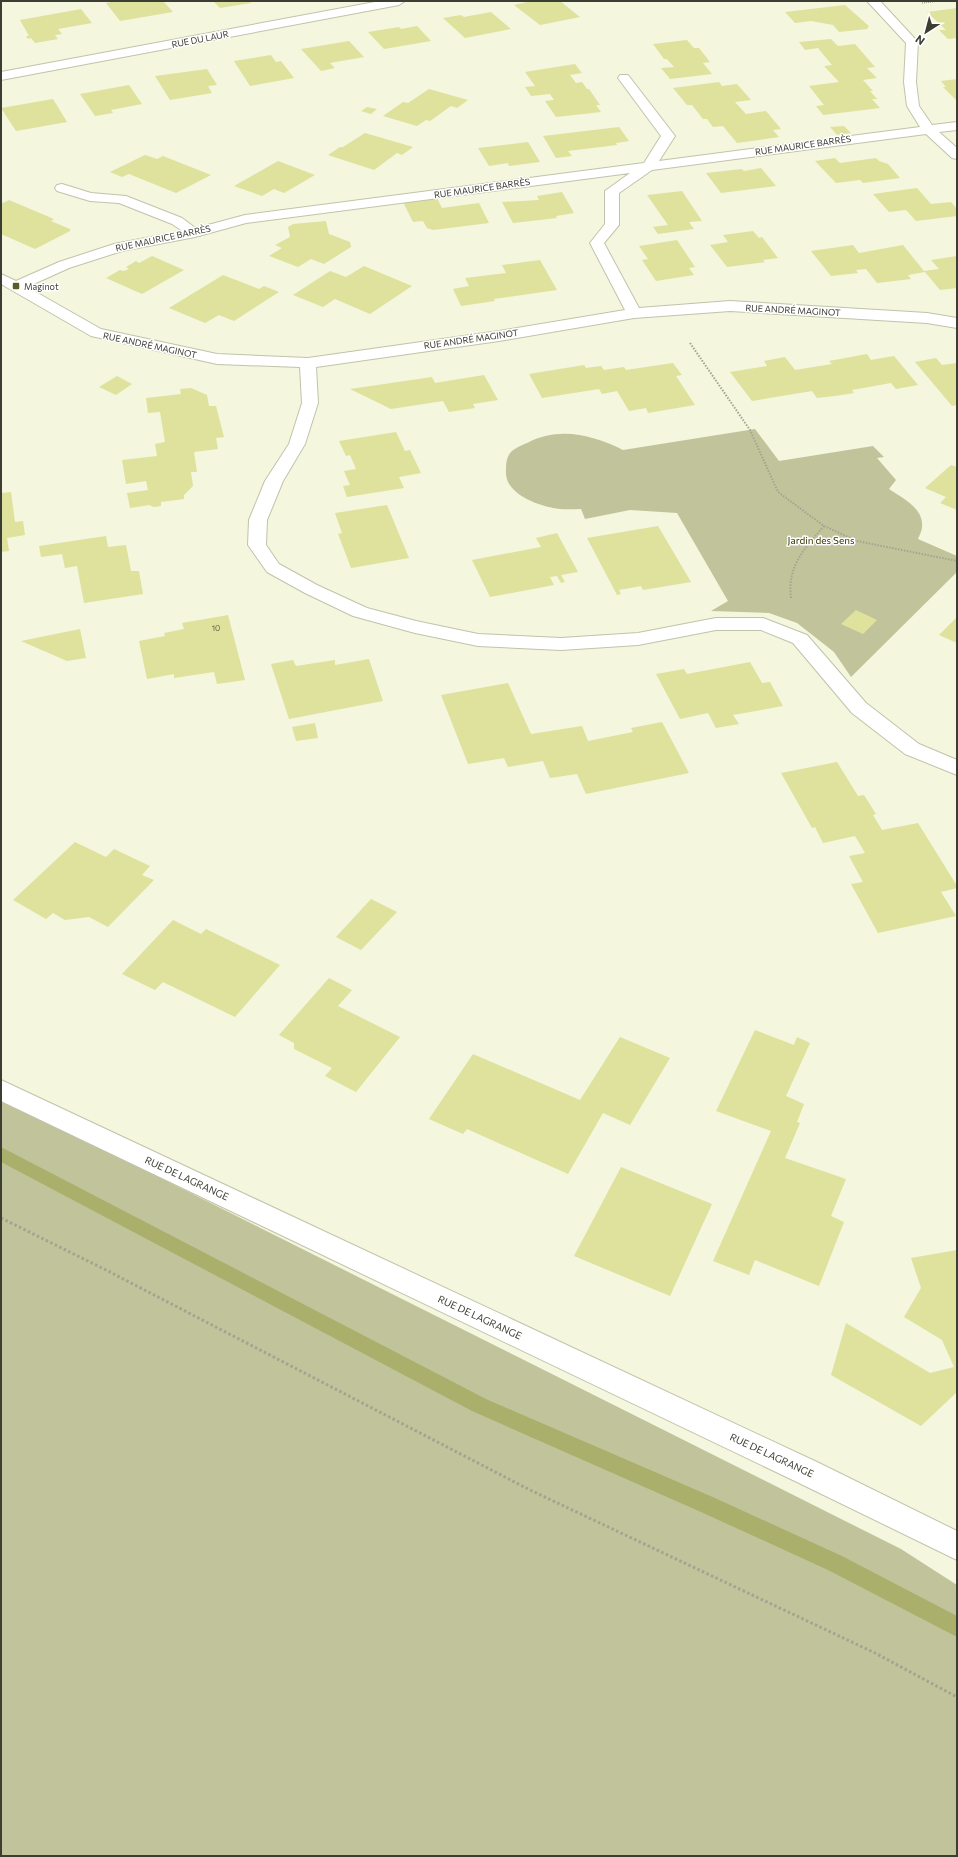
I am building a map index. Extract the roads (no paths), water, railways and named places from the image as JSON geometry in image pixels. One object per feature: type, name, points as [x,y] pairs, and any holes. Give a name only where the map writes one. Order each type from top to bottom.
[{"type":"street","name":"RUE DU LAUR","points":[[1,76],[400,1]]},
{"type":"street","points":[[872,1],[912,42],[910,82],[913,106],[928,129],[957,155]]},
{"type":"street","points":[[624,78],[668,136],[649,166],[612,191],[612,225],[597,243],[634,314]]},
{"type":"street","name":"RUE MAURICE BARRÈS","points":[[16,286],[64,265],[119,247],[195,233],[245,219],[957,126]]},
{"type":"street","points":[[62,188],[90,197],[121,199],[177,221],[195,233]]},
{"type":"street","name":"RUE ANDRÉ MAGINOT","points":[[1,278],[96,333],[217,359],[308,363],[499,336],[634,314],[730,306],[927,318],[957,323]]},
{"type":"street","points":[[308,363],[310,403],[298,444],[274,481],[258,520],[257,545],[273,568],[311,589],[360,612],[415,627],[478,640],[561,644],[638,639],[716,624],[764,624],[800,639],[859,708],[912,749],[957,768]]},
{"type":"street","name":"RUE DE LAGRANGE","points":[[1,1090],[809,1473],[957,1546]]},
{"type":"waterway","points":[[1,1154],[479,1405],[708,1505],[835,1563],[957,1627]]},
{"type":"place","name":"Maginot","points":[[16,286]]},
{"type":"park label","name":"Jardin des Sens","points":[[821,540]]}]
